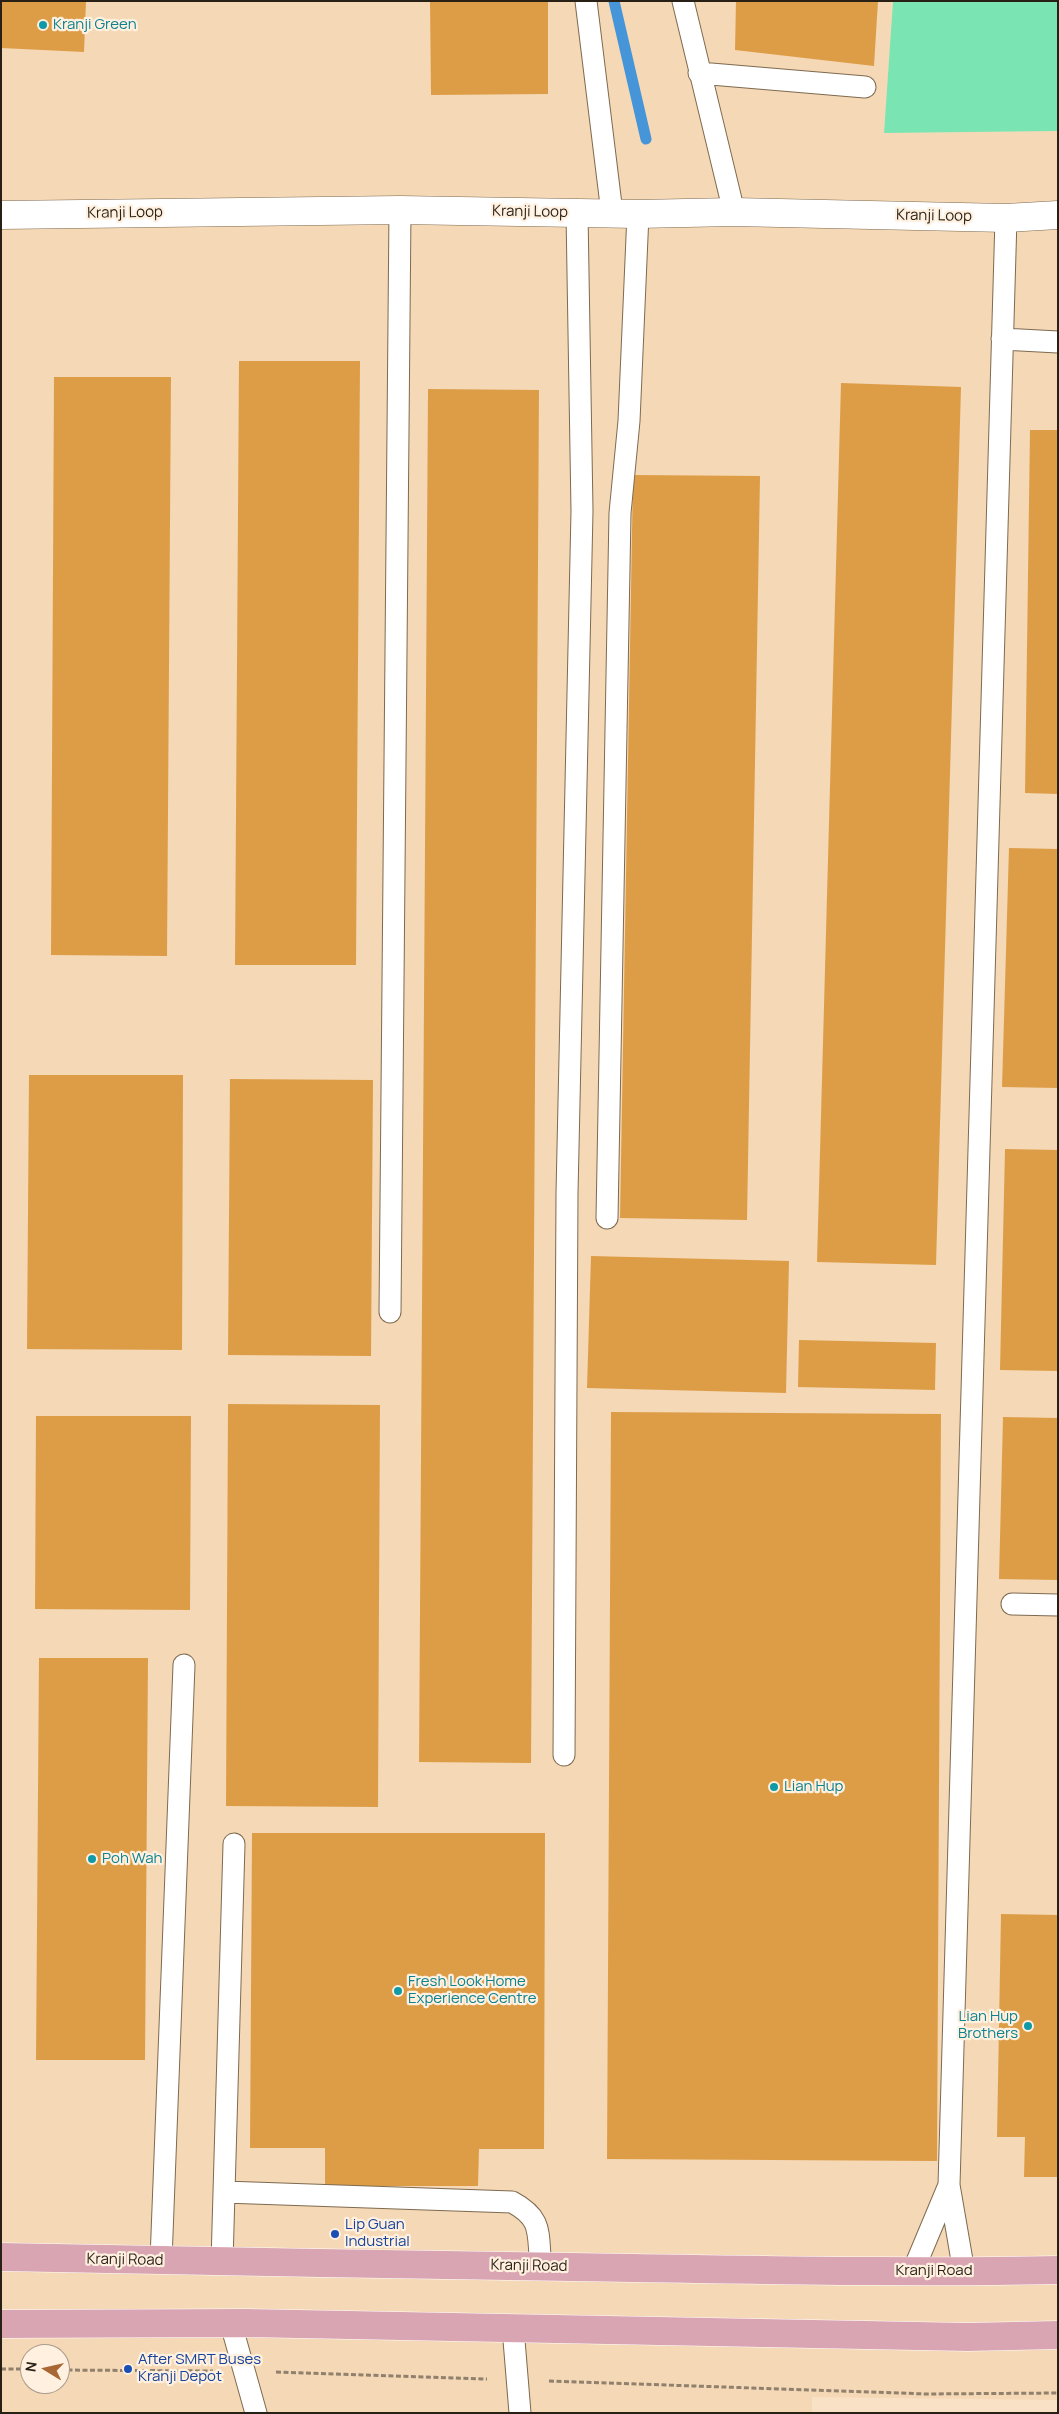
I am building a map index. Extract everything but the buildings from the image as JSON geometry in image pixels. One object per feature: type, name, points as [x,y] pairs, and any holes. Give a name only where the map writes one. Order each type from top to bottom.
[{"type":"main road","name":"Kranji Road","points":[[1,2257],[222,2262],[964,2272],[1058,2270]]},
{"type":"main road","points":[[1,2324],[231,2324],[958,2336],[1058,2335]]},
{"type":"street","name":"Kranji Loop","points":[[1,215],[400,210],[625,214],[734,212],[1006,218],[1058,215]]},
{"type":"lane","points":[[586,1],[625,214],[629,421],[620,513],[607,1218]]},
{"type":"lane","points":[[683,1],[734,212]]},
{"type":"lane","points":[[699,73],[865,87]]},
{"type":"lane","points":[[390,1312],[400,210]]},
{"type":"lane","points":[[564,1755],[566,1193],[582,511],[578,213]]},
{"type":"lane","points":[[964,2272],[949,2184],[1006,218]]},
{"type":"lane","points":[[1002,339],[1058,342]]},
{"type":"lane","points":[[1012,1604],[1058,1605]]},
{"type":"lane","points":[[161,2260],[184,1665]]},
{"type":"lane","points":[[222,2262],[234,1844]]},
{"type":"lane","points":[[912,2271],[949,2184]]},
{"type":"lane","points":[[224,2192],[512,2202],[528,2211],[536,2221],[541,2266]]},
{"type":"lane","points":[[231,2324],[256,2413]]},
{"type":"lane","points":[[513,2328],[520,2413]]},
{"type":"path","points":[[1,2369],[20,2369]]},
{"type":"path","points":[[70,2370],[245,2371],[927,2394],[1058,2393]]},
{"type":"shaded area","points":[[1,1],[893,1],[884,133],[1058,131],[1058,2400],[812,2397],[812,2413],[1,2413]]},
{"type":"green space","points":[[893,1],[1058,1],[1058,131],[884,133]]},
{"type":"waterway","points":[[614,1],[646,139]]},
{"type":"place","name":"Kranji Green","points":[[43,25]]},
{"type":"place","name":"Lian Hup","points":[[774,1787]]},
{"type":"place","name":"Poh Wah","points":[[92,1859]]},
{"type":"place","name":"Fresh Look Home Experience Centre","points":[[398,1991]]},
{"type":"place","name":"Lian Hup Brothers","points":[[1028,2026]]},
{"type":"place","name":"Lip Guan Industrial","points":[[335,2234]]},
{"type":"place","name":"After SMRT Buses Kranji Depot","points":[[128,2369]]}]
